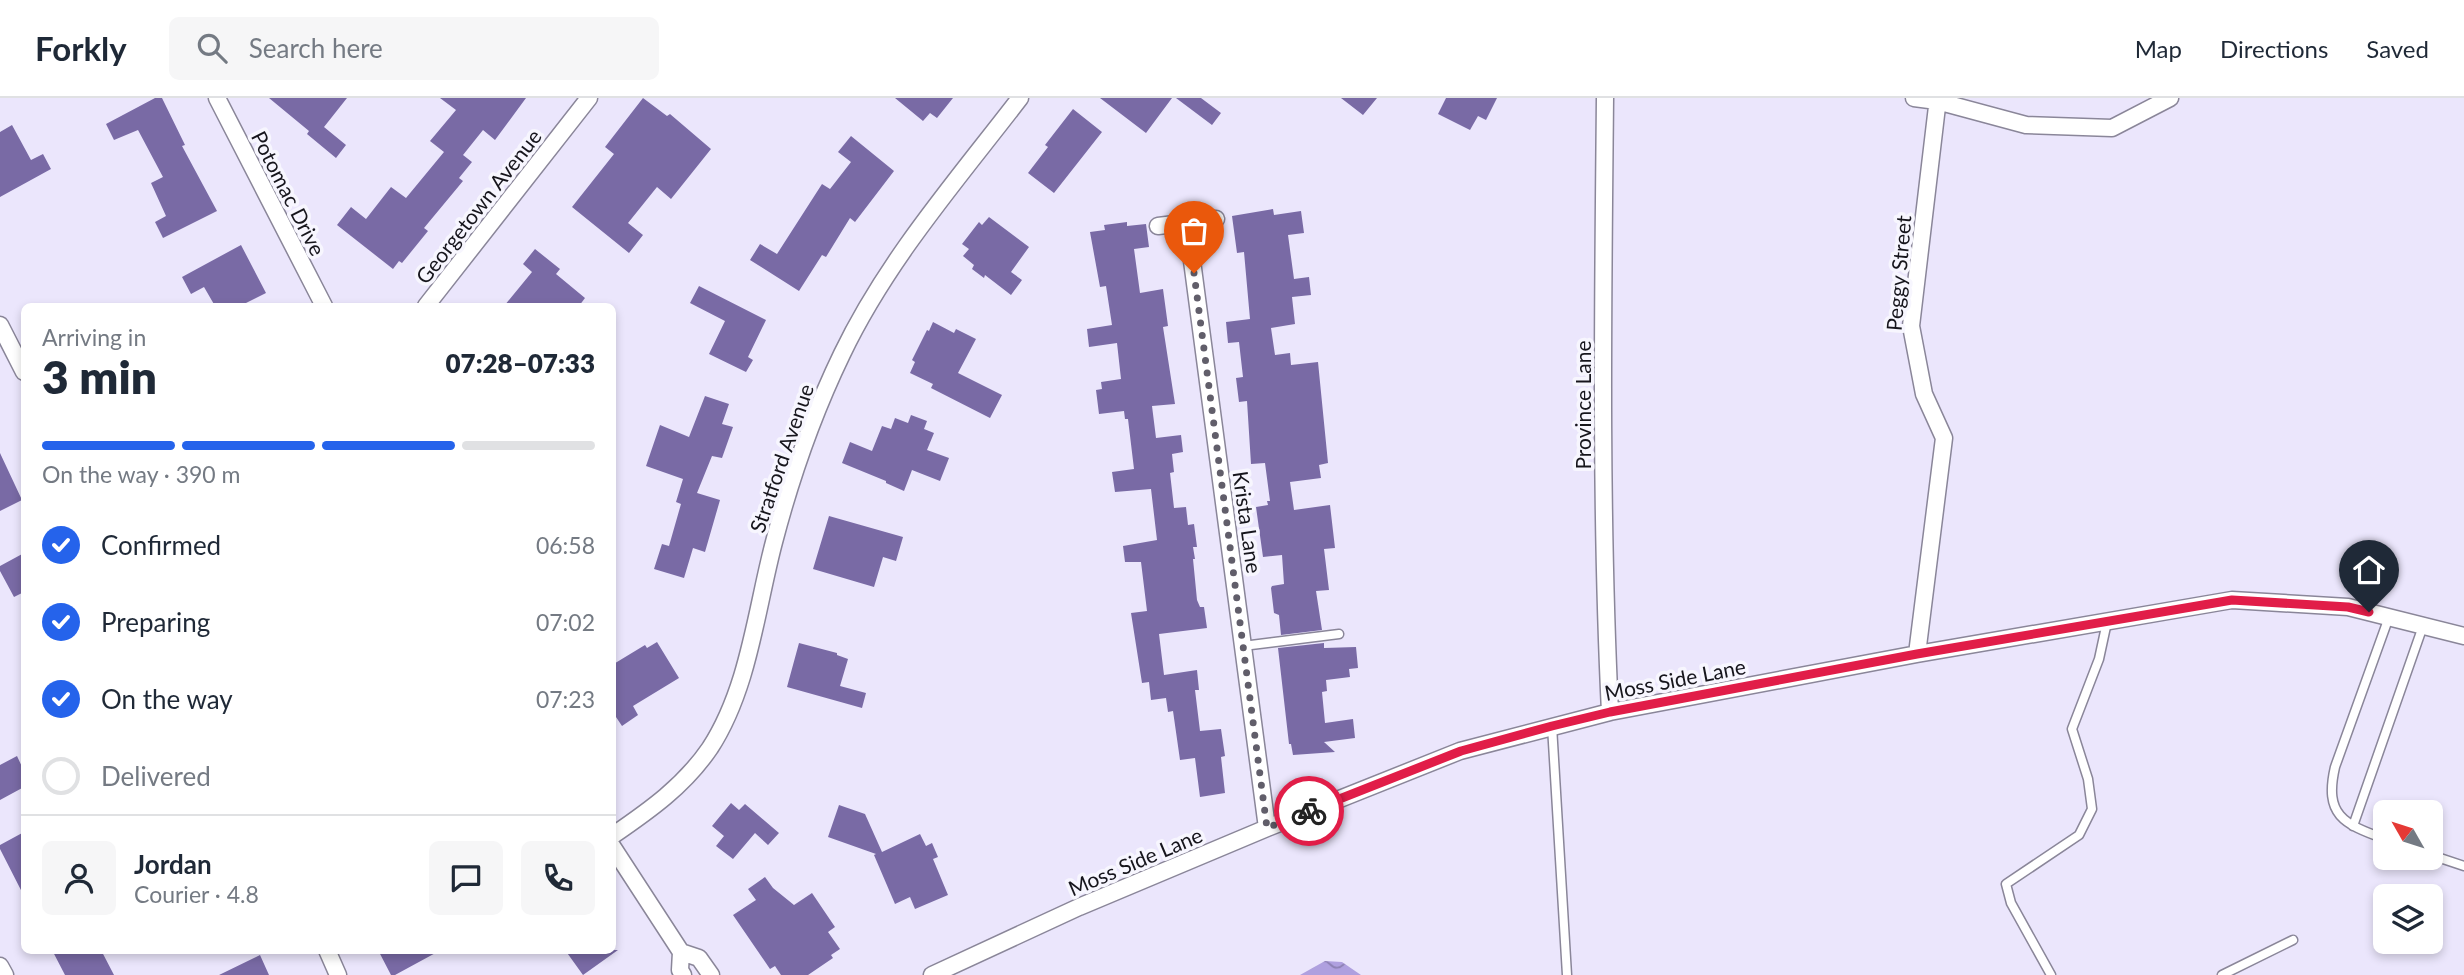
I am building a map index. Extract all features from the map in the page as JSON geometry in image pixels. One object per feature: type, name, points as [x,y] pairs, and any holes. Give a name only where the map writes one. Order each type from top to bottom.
[{"type":"street","name":"Potomac Drive","points":[[217,98],[322,303]]},
{"type":"street","name":"Georgetown Avenue","points":[[428,303],[589,98]]},
{"type":"street","name":"Stratford Avenue","points":[[616,833],[663,802],[685,780],[710,748],[729,714],[795,469],[843,352],[899,256],[1020,98]]},
{"type":"street","name":"Province Lane","points":[[1605,98],[1602,414],[1604,580],[1610,712]]},
{"type":"street","points":[[1914,98],[1937,99],[2026,125],[2112,128],[2170,98]]},
{"type":"street","name":"Peggy Street","points":[[1917,654],[1944,438],[1924,394],[1911,326],[1937,99]]},
{"type":"street","points":[[1158,226],[1216,219]]},
{"type":"street","name":"Krista Lane","points":[[1187,223],[1267,828]]},
{"type":"street","points":[[0,325],[21,366]]},
{"type":"street","name":"Moss Side Lane","points":[[932,975],[1079,906],[1461,751],[1610,712],[1917,654],[2232,600],[2348,607],[2464,636]]},
{"type":"street","points":[[616,852],[681,952],[682,975]]},
{"type":"street","points":[[681,952],[699,958],[711,975]]},
{"type":"street","points":[[329,954],[338,975]]},
{"type":"street","points":[[0,966],[5,975]]},
{"type":"lane","points":[[2373,834],[2341,817],[2332,802],[2331,786],[2335,767],[2389,617]]},
{"type":"lane","points":[[2051,975],[2011,903],[2006,884],[2079,835],[2092,809],[2088,779],[2072,729],[2099,659],[2107,622]]},
{"type":"lane","points":[[2353,825],[2423,626]]},
{"type":"lane","points":[[1243,646],[1339,634]]},
{"type":"lane","points":[[1552,726],[1567,975]]},
{"type":"lane","points":[[2443,859],[2464,866]]},
{"type":"lane","points":[[2222,975],[2293,940]]},
{"type":"water","points":[[1325,961],[1342,962],[1361,975],[1300,975]]},
{"type":"building","points":[[155,98],[162,98],[185,145],[182,146],[217,211],[163,238],[155,222],[166,216],[151,183],[163,177],[138,130],[114,140],[106,124]]},
{"type":"building","points":[[269,98],[347,98],[324,127],[346,145],[336,158],[307,134],[309,131]]},
{"type":"building","points":[[440,98],[526,98],[495,140],[483,130],[463,155],[472,162],[459,178],[463,181],[424,228],[428,231],[402,263],[399,261],[393,269],[337,225],[351,207],[366,219],[391,187],[406,198],[444,152],[430,141],[456,110]]},
{"type":"building","points":[[643,98],[667,116],[670,114],[711,149],[671,199],[657,187],[628,223],[643,235],[629,253],[572,207],[614,154],[605,147]]},
{"type":"building","points":[[895,98],[953,98],[937,118],[930,113],[923,121]]},
{"type":"building","points":[[1100,98],[1172,98],[1146,133]]},
{"type":"building","points":[[1176,98],[1201,98],[1221,113],[1212,125]]},
{"type":"building","points":[[1341,98],[1377,98],[1363,115]]},
{"type":"building","points":[[1446,98],[1497,98],[1486,120],[1478,116],[1470,130],[1438,114]]},
{"type":"building","points":[[1073,109],[1102,132],[1054,193],[1028,173],[1048,147],[1045,145]]},
{"type":"building","points":[[12,125],[31,160],[43,154],[51,169],[0,197],[0,132]]},
{"type":"building","points":[[851,136],[894,171],[855,222],[850,218],[826,257],[822,255],[799,291],[750,260],[760,244],[777,254],[822,184],[830,189],[851,162],[838,152]]},
{"type":"building","points":[[1273,209],[1274,215],[1301,211],[1304,233],[1288,235],[1294,279],[1309,277],[1311,295],[1292,297],[1295,324],[1271,328],[1275,355],[1290,353],[1291,365],[1318,362],[1328,463],[1319,465],[1321,478],[1290,482],[1294,510],[1330,505],[1335,548],[1324,549],[1329,590],[1316,591],[1322,630],[1281,635],[1279,615],[1274,613],[1271,588],[1284,584],[1282,555],[1263,557],[1256,507],[1268,505],[1267,501],[1270,501],[1265,463],[1251,464],[1247,401],[1239,402],[1236,378],[1243,377],[1239,342],[1228,343],[1226,322],[1250,319],[1244,252],[1237,253],[1232,216]]},
{"type":"building","points":[[989,217],[1029,247],[1011,272],[1022,280],[1011,295],[985,275],[984,278],[972,269],[974,265],[963,256],[969,249],[962,244],[979,222],[982,225]]},
{"type":"building","points":[[1127,222],[1127,226],[1146,224],[1149,247],[1134,249],[1140,293],[1163,289],[1168,326],[1163,327],[1175,404],[1152,406],[1156,438],[1181,435],[1183,452],[1172,454],[1174,472],[1170,473],[1174,508],[1186,507],[1188,525],[1194,524],[1197,547],[1193,547],[1193,559],[1197,600],[1200,607],[1204,607],[1207,628],[1159,634],[1164,675],[1197,670],[1199,690],[1195,690],[1200,731],[1221,729],[1225,756],[1221,757],[1225,793],[1200,797],[1195,758],[1180,760],[1173,711],[1168,712],[1166,698],[1151,700],[1149,682],[1142,683],[1131,613],[1147,611],[1141,562],[1125,562],[1123,546],[1157,540],[1151,489],[1115,492],[1112,472],[1134,469],[1128,419],[1125,419],[1124,411],[1099,414],[1096,390],[1102,389],[1101,382],[1121,379],[1117,343],[1089,347],[1087,329],[1112,325],[1106,286],[1100,287],[1090,232],[1105,230],[1104,225]]},
{"type":"building","points":[[241,245],[266,293],[246,303],[213,303],[204,287],[191,294],[182,277]]},
{"type":"building","points":[[535,249],[560,269],[556,274],[585,298],[581,303],[506,303],[532,272],[523,264]]},
{"type":"building","points":[[699,286],[766,320],[748,357],[753,360],[746,372],[709,354],[725,321],[690,303]]},
{"type":"building","points":[[933,322],[954,333],[956,329],[976,339],[958,373],[1002,395],[990,418],[931,388],[933,384],[910,373],[915,362],[912,360]]},
{"type":"building","points":[[705,396],[729,404],[722,424],[733,427],[722,458],[712,456],[697,493],[720,500],[705,552],[693,548],[684,578],[654,569],[662,544],[669,546],[681,504],[676,502],[683,479],[646,466],[660,425],[689,437]]},
{"type":"building","points":[[911,415],[927,421],[924,429],[934,433],[927,450],[949,458],[940,481],[912,470],[904,491],[842,463],[850,442],[872,451],[882,426],[891,429],[895,418],[908,423]]},
{"type":"building","points":[[0,453],[21,500],[0,511]]},
{"type":"building","points":[[829,516],[903,537],[896,561],[883,557],[874,587],[813,569]]},
{"type":"building","points":[[21,555],[21,594],[14,597],[0,566]]},
{"type":"building","points":[[657,642],[679,678],[633,706],[638,715],[622,726],[616,717],[616,663],[645,645],[647,648]]},
{"type":"building","points":[[799,643],[837,653],[848,659],[840,686],[866,693],[862,708],[787,687]]},
{"type":"building","points":[[1324,643],[1324,648],[1356,647],[1358,668],[1349,669],[1350,677],[1326,680],[1327,691],[1322,692],[1325,723],[1353,719],[1355,738],[1324,742],[1335,752],[1293,755],[1289,744],[1278,648]]},
{"type":"building","points":[[17,756],[21,765],[21,789],[0,800],[0,765]]},
{"type":"building","points":[[731,803],[739,810],[745,804],[779,833],[768,845],[755,833],[733,859],[716,846],[724,836],[712,826]]},
{"type":"building","points":[[839,805],[865,814],[882,852],[920,834],[926,846],[932,843],[938,857],[933,859],[948,895],[915,909],[910,897],[895,904],[874,855],[876,854],[828,837]]},
{"type":"building","points":[[21,834],[21,890],[0,849],[0,845]]},
{"type":"building","points":[[765,877],[773,888],[794,905],[812,893],[835,927],[828,932],[840,949],[831,955],[833,958],[808,975],[781,975],[775,966],[770,969],[733,915],[756,900],[748,889]]},
{"type":"building","points":[[54,954],[103,954],[114,975],[65,975]]},
{"type":"building","points":[[380,954],[434,954],[395,975],[391,975]]},
{"type":"building","points":[[568,954],[612,954],[583,975]]},
{"type":"building","points":[[260,955],[269,975],[219,975]]},
{"type":"way so far","points":[[1194,273],[1267,828],[1309,811]]},
{"type":"route","points":[[1309,811],[1461,751],[1552,726],[1610,712],[1917,654],[2232,600],[2348,607],[2369,612]]}]
